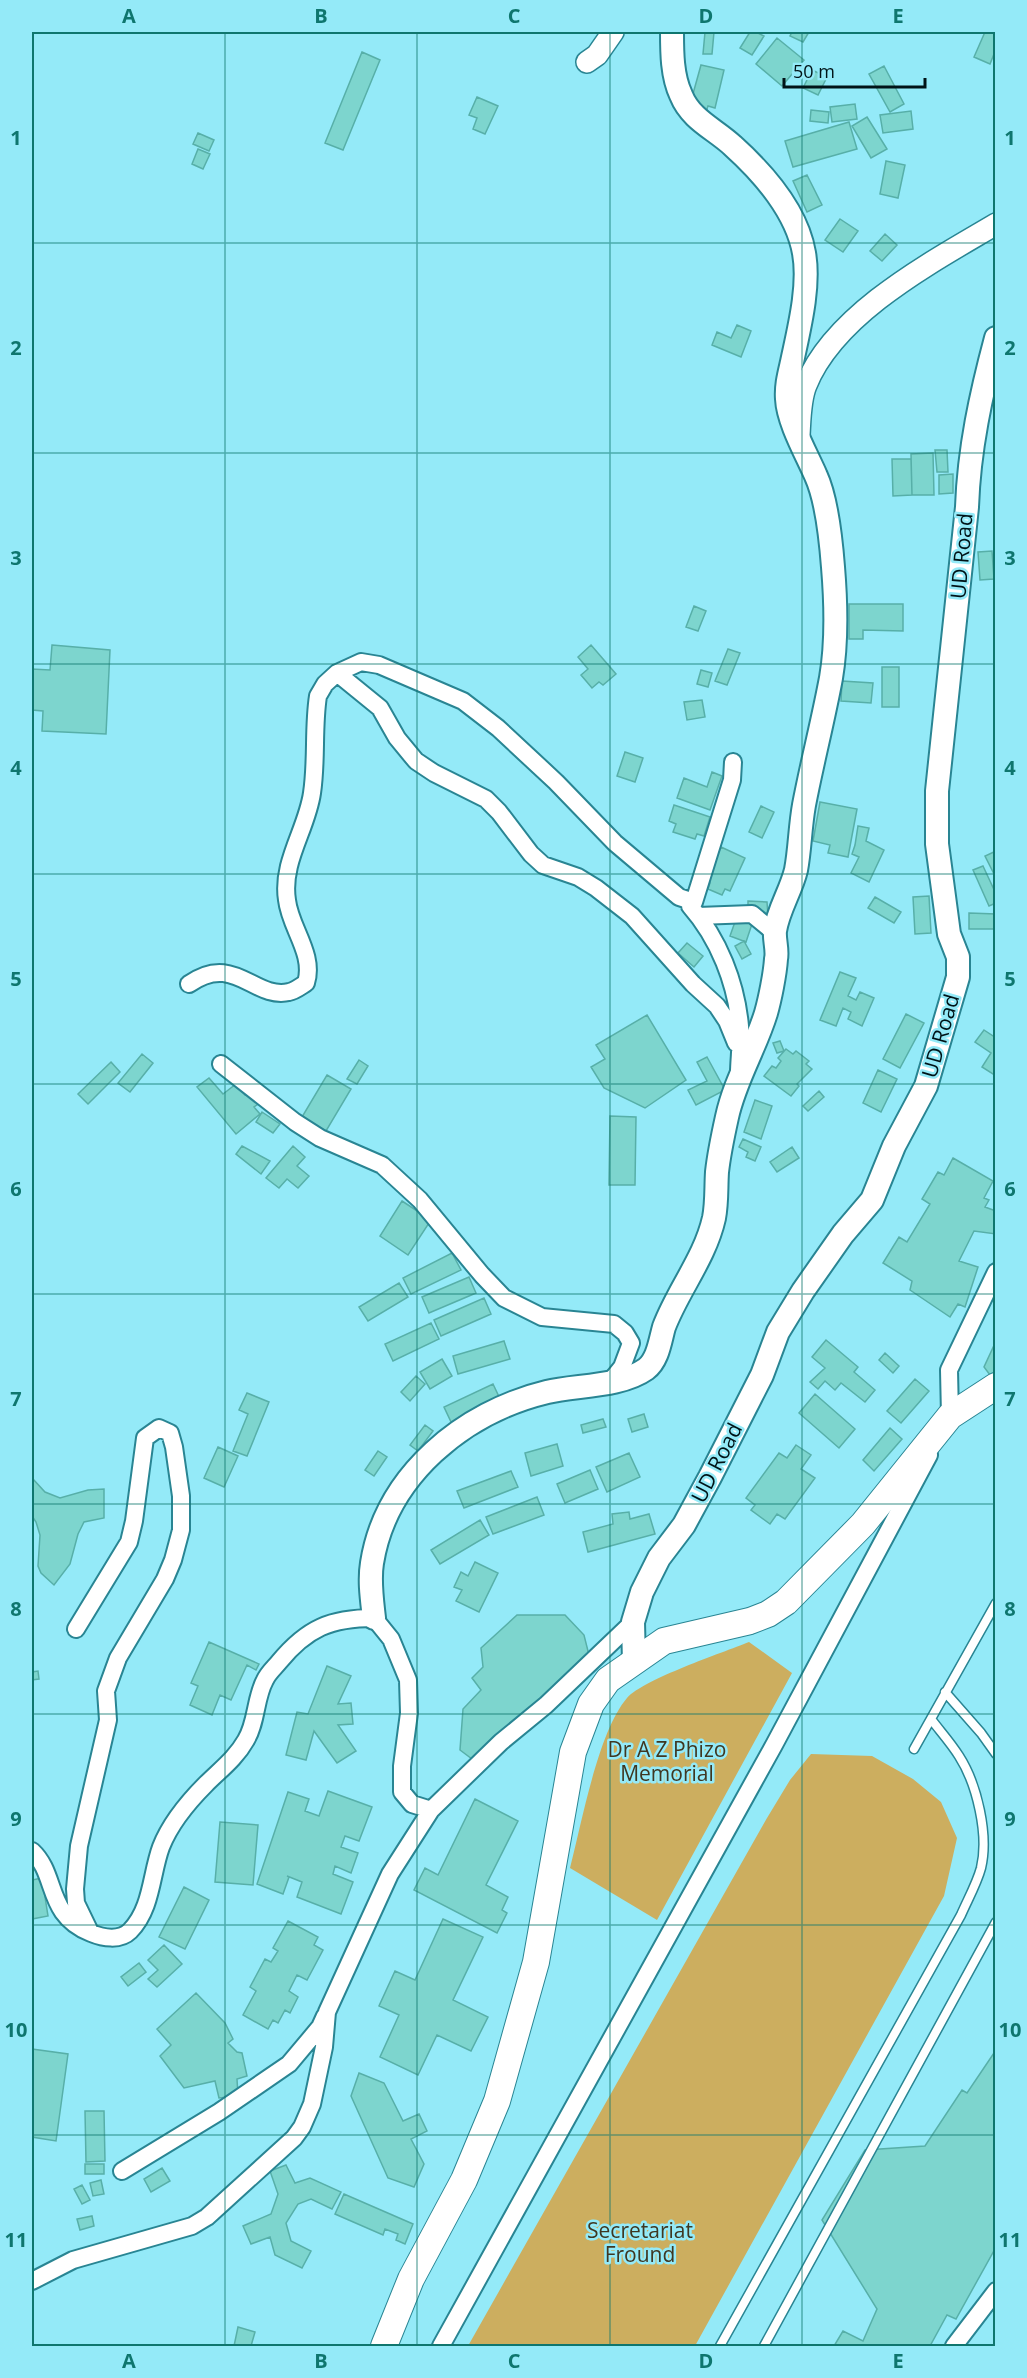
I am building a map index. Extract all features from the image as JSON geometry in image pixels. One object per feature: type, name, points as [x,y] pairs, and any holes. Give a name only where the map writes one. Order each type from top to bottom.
[{"type":"main road","points":[[374,1618],[372,1565],[379,1535],[393,1502],[413,1473],[442,1445],[471,1422],[505,1404],[549,1391],[610,1382],[637,1373],[652,1363],[667,1320],[705,1248],[715,1217],[718,1166],[726,1117],[738,1077],[759,1036],[768,1009],[777,956],[775,933],[796,869],[803,811],[831,676],[834,644],[833,565],[824,509],[818,480],[805,456],[790,416],[787,399],[788,381],[805,291],[806,271],[803,246],[793,221],[754,167],[732,144],[693,114],[681,98],[676,81],[672,32]]},
{"type":"main road","name":"UD Road","points":[[634,1662],[633,1622],[642,1592],[659,1558],[684,1526],[710,1477],[762,1375],[778,1332],[803,1291],[843,1234],[872,1200],[894,1146],[926,1086],[958,977],[958,957],[949,934],[937,844],[937,791],[966,518],[969,464],[982,388],[996,338]]},
{"type":"main road","points":[[384,2346],[411,2279],[464,2180],[497,2101],[536,1962],[571,1763],[581,1726],[591,1704],[608,1680],[664,1641],[750,1621],[768,1614],[786,1602],[862,1524],[950,1416],[996,1386]]},
{"type":"street","points":[[587,62],[597,55],[613,32]]},
{"type":"street","points":[[799,435],[805,387],[820,358],[842,332],[914,272],[996,224]]},
{"type":"street","points":[[189,984],[198,977],[210,973],[250,981],[273,992],[290,992],[306,983],[309,974],[307,959],[287,901],[286,883],[291,858],[312,796],[318,696],[325,684],[337,673],[362,662],[380,665],[463,701],[498,728],[556,782],[615,843],[696,909],[723,957],[740,1027],[738,1077]]},
{"type":"street","points":[[337,673],[380,708],[397,738],[416,760],[434,773],[486,799],[499,812],[531,854],[543,865],[578,877],[632,916],[700,991],[717,1006],[728,1022],[739,1052]]},
{"type":"street","points":[[696,909],[732,780],[733,762]]},
{"type":"street","points":[[696,909],[752,914],[775,933]]},
{"type":"street","points":[[221,1064],[295,1122],[320,1138],[382,1165],[420,1200],[504,1298],[542,1317],[614,1324],[625,1333],[631,1343],[622,1367],[610,1382]]},
{"type":"street","points":[[441,2346],[769,1755],[950,1416],[949,1370],[996,1272]]},
{"type":"street","points":[[76,1629],[129,1542],[145,1438],[159,1428],[170,1433],[174,1447],[181,1496],[181,1530],[165,1579],[118,1658],[106,1691],[108,1720],[79,1846],[75,1889],[76,1903],[91,1933]]},
{"type":"street","points":[[32,1851],[46,1875],[57,1904],[68,1920],[91,1933],[116,1939],[129,1933],[137,1921],[153,1883],[162,1846],[182,1812],[204,1786],[237,1754],[247,1738],[265,1680],[288,1652],[317,1628],[347,1618],[374,1618],[392,1639],[408,1680],[410,1713],[402,1766],[402,1792],[412,1804],[431,1810]]},
{"type":"street","points":[[122,2171],[219,2112],[289,2064],[320,2027],[390,1874],[431,1810],[501,1742],[546,1705],[633,1622]]},
{"type":"street","points":[[32,2281],[72,2260],[192,2226],[207,2217],[294,2138],[303,2127],[312,2104],[324,2047],[327,2012]]},
{"type":"street","points":[[954,2346],[996,2291]]},
{"type":"lane","points":[[914,1749],[996,1603]]},
{"type":"lane","points":[[945,1692],[996,1754]]},
{"type":"lane","points":[[720,2346],[961,1914],[981,1867],[983,1837],[972,1782],[959,1757],[931,1719]]},
{"type":"lane","points":[[764,2346],[996,1922]]},
{"type":"green space","name":"Dr A Z Phizo Memorial","points":[[749,1642],[792,1673],[657,1920],[570,1868],[599,1755],[617,1713],[627,1698],[636,1691],[666,1675]]},
{"type":"green space","name":"Secretariat Fround","points":[[811,1754],[872,1756],[913,1779],[941,1802],[957,1838],[944,1896],[695,2346],[468,2346],[767,1818],[790,1780]]},
{"type":"building","points":[[705,32],[714,32],[712,54],[703,54]]},
{"type":"building","points":[[750,32],[764,36],[752,55],[740,48]]},
{"type":"building","points":[[792,32],[809,32],[803,42],[790,36]]},
{"type":"building","points":[[985,32],[996,32],[996,49],[990,64],[974,57]]},
{"type":"building","points":[[777,38],[804,60],[782,86],[756,64]]},
{"type":"building","points":[[362,52],[380,60],[343,150],[325,143]]},
{"type":"building","points":[[701,65],[724,70],[715,108],[708,106],[706,112],[691,101]]},
{"type":"building","points":[[884,66],[904,104],[890,112],[869,74]]},
{"type":"building","points":[[812,70],[827,77],[818,95],[803,88]]},
{"type":"building","points":[[477,97],[498,106],[485,134],[473,129],[477,118],[469,115]]},
{"type":"building","points":[[855,104],[857,119],[832,122],[830,107]]},
{"type":"building","points":[[811,110],[829,112],[828,123],[810,121]]},
{"type":"building","points":[[911,111],[913,129],[883,133],[880,115]]},
{"type":"building","points":[[867,117],[887,149],[871,158],[852,126]]},
{"type":"building","points":[[849,122],[857,149],[793,167],[785,141]]},
{"type":"building","points":[[198,133],[214,140],[209,151],[193,144]]},
{"type":"building","points":[[198,149],[210,154],[203,169],[192,164]]},
{"type":"building","points":[[886,161],[905,165],[898,198],[880,194]]},
{"type":"building","points":[[807,175],[822,205],[807,212],[793,181]]},
{"type":"building","points":[[840,219],[858,231],[843,252],[825,240]]},
{"type":"building","points":[[885,234],[897,245],[882,261],[870,251]]},
{"type":"building","points":[[737,325],[751,331],[741,357],[712,345],[717,332],[731,338]]},
{"type":"building","points":[[935,450],[947,450],[948,472],[937,472]]},
{"type":"building","points":[[933,453],[934,495],[912,495],[911,454]]},
{"type":"building","points":[[892,459],[911,459],[912,495],[893,496]]},
{"type":"building","points":[[953,474],[953,493],[939,494],[939,475]]},
{"type":"building","points":[[992,551],[994,579],[980,580],[978,552]]},
{"type":"building","points":[[849,604],[903,604],[903,631],[863,630],[863,639],[849,639]]},
{"type":"building","points":[[694,606],[706,611],[698,631],[686,627]]},
{"type":"building","points":[[52,645],[110,650],[106,734],[42,731],[43,711],[32,710],[32,669],[50,670]]},
{"type":"building","points":[[591,645],[616,674],[603,685],[599,682],[592,688],[581,675],[588,669],[578,657]]},
{"type":"building","points":[[728,649],[740,653],[727,685],[715,681]]},
{"type":"building","points":[[882,667],[899,667],[899,707],[882,707]]},
{"type":"building","points":[[701,670],[712,673],[708,687],[697,684]]},
{"type":"building","points":[[842,681],[873,683],[871,703],[841,701]]},
{"type":"building","points":[[702,700],[705,717],[687,720],[684,702]]},
{"type":"building","points":[[625,752],[643,758],[635,782],[617,776]]},
{"type":"building","points":[[712,772],[722,776],[710,810],[677,798],[684,778],[707,787]]},
{"type":"building","points":[[820,802],[857,809],[848,857],[828,853],[830,845],[813,841]]},
{"type":"building","points":[[674,805],[710,817],[704,836],[697,834],[695,839],[673,832],[676,824],[669,821]]},
{"type":"building","points":[[761,806],[774,812],[762,838],[749,832]]},
{"type":"building","points":[[858,826],[869,828],[866,841],[884,850],[869,882],[851,873],[859,857],[852,854]]},
{"type":"building","points":[[721,847],[745,858],[730,891],[725,889],[722,895],[708,889],[710,883],[706,881]]},
{"type":"building","points":[[996,851],[996,878],[985,856]]},
{"type":"building","points":[[983,866],[996,894],[996,903],[989,906],[973,870]]},
{"type":"building","points":[[929,896],[931,933],[915,934],[913,897]]},
{"type":"building","points":[[875,897],[901,912],[894,923],[868,908]]},
{"type":"building","points":[[748,901],[767,902],[768,916],[748,916]]},
{"type":"building","points":[[969,913],[996,914],[996,929],[969,929]]},
{"type":"building","points":[[736,919],[752,924],[746,942],[730,936]]},
{"type":"building","points":[[744,941],[751,954],[742,959],[735,946]]},
{"type":"building","points":[[687,943],[703,956],[694,967],[678,953]]},
{"type":"building","points":[[840,972],[856,978],[848,996],[856,1000],[860,992],[874,998],[862,1026],[848,1019],[851,1012],[843,1008],[836,1026],[820,1020]]},
{"type":"building","points":[[906,1014],[924,1023],[900,1068],[883,1059]]},
{"type":"building","points":[[647,1015],[686,1080],[645,1108],[604,1088],[591,1067],[605,1059],[596,1045]]},
{"type":"building","points":[[984,1030],[996,1038],[996,1076],[982,1067],[991,1053],[975,1042]]},
{"type":"building","points":[[780,1041],[784,1051],[777,1053],[773,1043]]},
{"type":"building","points":[[786,1049],[793,1054],[796,1051],[809,1061],[806,1064],[812,1069],[797,1084],[799,1086],[791,1096],[764,1076],[772,1066],[776,1068],[781,1061],[778,1058]]},
{"type":"building","points":[[142,1054],[153,1063],[130,1092],[118,1083]]},
{"type":"building","points":[[707,1057],[725,1090],[696,1105],[688,1090],[707,1081],[697,1062]]},
{"type":"building","points":[[359,1060],[368,1066],[357,1084],[347,1079]]},
{"type":"building","points":[[111,1062],[120,1072],[88,1104],[78,1094]]},
{"type":"building","points":[[878,1070],[897,1079],[881,1112],[863,1103]]},
{"type":"building","points":[[327,1075],[351,1089],[326,1131],[302,1117]]},
{"type":"building","points":[[209,1078],[223,1094],[236,1084],[245,1095],[251,1090],[261,1102],[254,1107],[260,1114],[236,1134],[197,1087]]},
{"type":"building","points":[[819,1091],[824,1097],[808,1111],[803,1106]]},
{"type":"building","points":[[755,1100],[772,1106],[761,1139],[744,1132]]},
{"type":"building","points":[[262,1112],[280,1124],[273,1133],[256,1122]]},
{"type":"building","points":[[610,1116],[636,1117],[635,1185],[609,1185]]},
{"type":"building","points":[[743,1139],[761,1147],[755,1161],[746,1157],[748,1152],[739,1147]]},
{"type":"building","points":[[242,1146],[270,1161],[261,1174],[236,1154]]},
{"type":"building","points":[[293,1146],[305,1157],[297,1166],[309,1176],[298,1188],[287,1179],[279,1188],[266,1178]]},
{"type":"building","points":[[792,1147],[799,1158],[777,1172],[770,1162]]},
{"type":"building","points":[[953,1158],[993,1181],[984,1198],[989,1200],[985,1207],[996,1211],[996,1234],[974,1231],[959,1261],[978,1267],[965,1307],[958,1304],[950,1317],[910,1290],[912,1281],[883,1263],[899,1237],[907,1242],[930,1204],[922,1199],[938,1172],[944,1175]]},
{"type":"building","points":[[402,1201],[431,1220],[408,1255],[380,1236]]},
{"type":"building","points":[[452,1253],[461,1270],[411,1294],[403,1278]]},
{"type":"building","points":[[469,1277],[476,1293],[429,1313],[422,1297]]},
{"type":"building","points":[[399,1283],[408,1297],[368,1321],[359,1307]]},
{"type":"building","points":[[484,1298],[491,1314],[441,1336],[434,1320]]},
{"type":"building","points":[[431,1323],[439,1339],[393,1361],[385,1344]]},
{"type":"building","points":[[826,1340],[858,1367],[854,1372],[875,1390],[865,1402],[841,1383],[835,1390],[825,1381],[818,1389],[810,1382],[825,1368],[812,1357]]},
{"type":"building","points":[[504,1341],[510,1359],[458,1374],[453,1356]]},
{"type":"building","points":[[996,1341],[996,1371],[990,1375],[984,1367]]},
{"type":"building","points":[[885,1353],[899,1366],[893,1373],[879,1360]]},
{"type":"building","points":[[442,1359],[452,1376],[430,1389],[420,1372]]},
{"type":"building","points":[[416,1376],[425,1384],[410,1401],[401,1392]]},
{"type":"building","points":[[915,1379],[929,1391],[901,1423],[887,1411]]},
{"type":"building","points":[[493,1384],[501,1401],[452,1424],[444,1407]]},
{"type":"building","points":[[247,1393],[269,1402],[247,1456],[233,1451],[248,1414],[239,1410]]},
{"type":"building","points":[[815,1394],[855,1429],[839,1448],[799,1413]]},
{"type":"building","points":[[644,1414],[648,1427],[632,1432],[628,1419]]},
{"type":"building","points":[[603,1419],[606,1427],[583,1433],[581,1425]]},
{"type":"building","points":[[425,1425],[433,1431],[418,1451],[410,1445]]},
{"type":"building","points":[[890,1428],[902,1439],[874,1471],[863,1460]]},
{"type":"building","points":[[557,1444],[563,1466],[531,1476],[525,1453]]},
{"type":"building","points":[[796,1445],[811,1455],[801,1469],[815,1478],[785,1519],[777,1514],[770,1524],[751,1510],[755,1505],[746,1498],[779,1453],[787,1458]]},
{"type":"building","points":[[218,1447],[238,1456],[224,1487],[204,1478]]},
{"type":"building","points":[[378,1451],[387,1457],[374,1476],[365,1470]]},
{"type":"building","points":[[629,1453],[640,1477],[607,1492],[596,1467]]},
{"type":"building","points":[[590,1470],[598,1489],[565,1503],[557,1484]]},
{"type":"building","points":[[511,1471],[518,1487],[464,1508],[457,1491]]},
{"type":"building","points":[[33,1479],[45,1492],[60,1498],[88,1490],[104,1489],[104,1518],[84,1522],[78,1534],[70,1564],[54,1585],[41,1573],[38,1566],[40,1535],[32,1516]]},
{"type":"building","points":[[537,1497],[544,1515],[493,1534],[486,1517]]},
{"type":"building","points":[[629,1512],[630,1519],[649,1514],[655,1534],[588,1552],[583,1532],[613,1524],[612,1514]]},
{"type":"building","points":[[480,1520],[489,1535],[440,1564],[431,1550]]},
{"type":"building","points":[[475,1562],[498,1573],[479,1612],[456,1601],[462,1590],[454,1587],[461,1572],[468,1576]]},
{"type":"building","points":[[517,1615],[565,1615],[584,1635],[589,1655],[480,1765],[460,1750],[463,1709],[481,1690],[472,1678],[483,1667],[481,1648]]},
{"type":"building","points":[[209,1642],[259,1664],[256,1670],[247,1665],[231,1700],[220,1695],[212,1715],[190,1705],[198,1686],[191,1683]]},
{"type":"building","points":[[327,1666],[351,1676],[338,1704],[351,1703],[353,1724],[338,1725],[356,1751],[337,1763],[314,1731],[306,1760],[286,1755],[297,1712],[308,1714]]},
{"type":"building","points":[[38,1671],[39,1679],[32,1680],[32,1672]]},
{"type":"building","points":[[328,1791],[372,1807],[359,1841],[345,1836],[341,1847],[358,1853],[351,1873],[335,1866],[333,1874],[353,1882],[341,1914],[297,1897],[302,1882],[287,1876],[289,1877],[283,1894],[257,1884],[288,1792],[309,1799],[305,1811],[319,1816]]},
{"type":"building","points":[[475,1799],[518,1821],[486,1885],[508,1897],[502,1910],[507,1913],[497,1933],[414,1890],[425,1868],[438,1875]]},
{"type":"building","points":[[220,1822],[258,1825],[253,1885],[215,1882]]},
{"type":"building","points":[[42,1878],[48,1916],[32,1919],[32,1880]]},
{"type":"building","points":[[184,1887],[209,1900],[185,1949],[159,1937]]},
{"type":"building","points":[[443,1919],[483,1937],[453,2000],[488,2017],[471,2051],[437,2035],[418,2075],[380,2057],[399,2015],[379,2006],[395,1971],[415,1980]]},
{"type":"building","points":[[288,1921],[318,1937],[314,1945],[323,1950],[307,1980],[297,1975],[289,1991],[298,1997],[290,2013],[285,2010],[278,2023],[273,2020],[268,2029],[243,2015],[256,1991],[250,1987],[265,1959],[271,1962],[278,1951],[273,1948]]},
{"type":"building","points":[[164,1945],[182,1964],[157,1987],[148,1979],[158,1970],[148,1960]]},
{"type":"building","points":[[139,1963],[146,1972],[128,1986],[121,1977]]},
{"type":"building","points":[[196,1993],[225,2023],[233,2039],[228,2043],[237,2052],[242,2053],[247,2076],[237,2079],[238,2096],[219,2098],[215,2081],[184,2088],[160,2056],[171,2045],[157,2029]]},
{"type":"building","points":[[32,2049],[68,2054],[56,2141],[32,2137]]},
{"type":"building","points":[[996,2050],[996,2247],[956,2319],[947,2315],[930,2346],[834,2346],[843,2331],[863,2341],[877,2309],[822,2220],[865,2150],[925,2146],[962,2090],[967,2093]]},
{"type":"building","points":[[359,2073],[384,2083],[403,2121],[419,2114],[427,2131],[411,2139],[424,2164],[414,2187],[388,2178],[351,2096]]},
{"type":"building","points":[[85,2111],[104,2111],[105,2161],[86,2162]]},
{"type":"building","points":[[85,2164],[104,2164],[104,2174],[85,2174]]},
{"type":"building","points":[[286,2165],[295,2183],[310,2178],[341,2192],[332,2209],[311,2199],[298,2204],[286,2223],[291,2241],[311,2251],[302,2268],[275,2255],[270,2237],[251,2244],[243,2226],[271,2214],[278,2194],[270,2171]]},
{"type":"building","points":[[162,2168],[170,2181],[151,2192],[144,2179]]},
{"type":"building","points":[[101,2180],[104,2194],[93,2196],[90,2183]]},
{"type":"building","points":[[82,2185],[90,2200],[82,2204],[74,2189]]},
{"type":"building","points":[[344,2194],[413,2224],[405,2244],[396,2240],[398,2234],[385,2229],[383,2235],[335,2214]]},
{"type":"building","points":[[92,2216],[94,2226],[80,2230],[77,2219]]},
{"type":"building","points":[[238,2327],[255,2332],[251,2346],[234,2346]]}]
